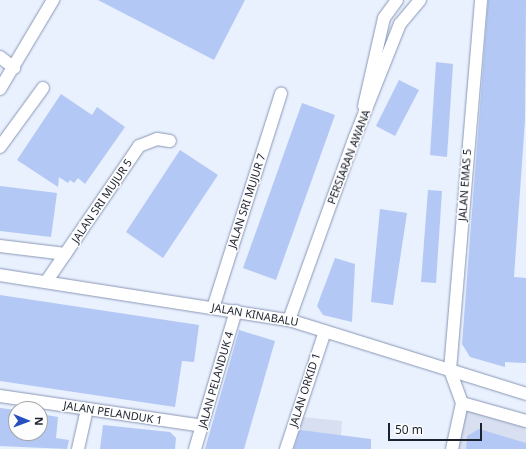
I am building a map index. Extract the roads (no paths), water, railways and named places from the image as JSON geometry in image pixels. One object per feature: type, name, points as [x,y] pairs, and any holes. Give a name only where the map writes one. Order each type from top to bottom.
[{"type":"street","points":[[0,89],[54,0]]},
{"type":"street","points":[[384,18],[387,0]]},
{"type":"street","name":"PERSIARAN AWANA","points":[[363,117],[365,98],[384,18],[397,0]]},
{"type":"street","name":"PERSIARAN AWANA","points":[[289,320],[363,117],[400,24],[420,0]]},
{"type":"street","name":"JALAN EMAS 5","points":[[450,370],[481,0]]},
{"type":"street","points":[[0,57],[14,68]]},
{"type":"street","points":[[0,147],[43,88]]},
{"type":"street","name":"JALAN SRI MUJUR 7","points":[[213,308],[282,94]]},
{"type":"street","name":"JALAN SRI MUJUR 5","points":[[46,282],[140,146],[157,139],[170,141]]},
{"type":"street","points":[[0,246],[66,254]]},
{"type":"street","name":"JALAN KINABALU","points":[[0,275],[289,320],[526,394]]},
{"type":"street","name":"JALAN PELANDUK 4","points":[[195,449],[236,311]]},
{"type":"street","name":"JALAN ORKID 1","points":[[286,449],[325,331]]},
{"type":"street","points":[[450,370],[462,404],[452,449]]},
{"type":"street","name":"JALAN PELANDUK 1","points":[[0,396],[202,426]]},
{"type":"street","points":[[462,404],[526,421]]},
{"type":"street","points":[[78,449],[87,409]]}]
